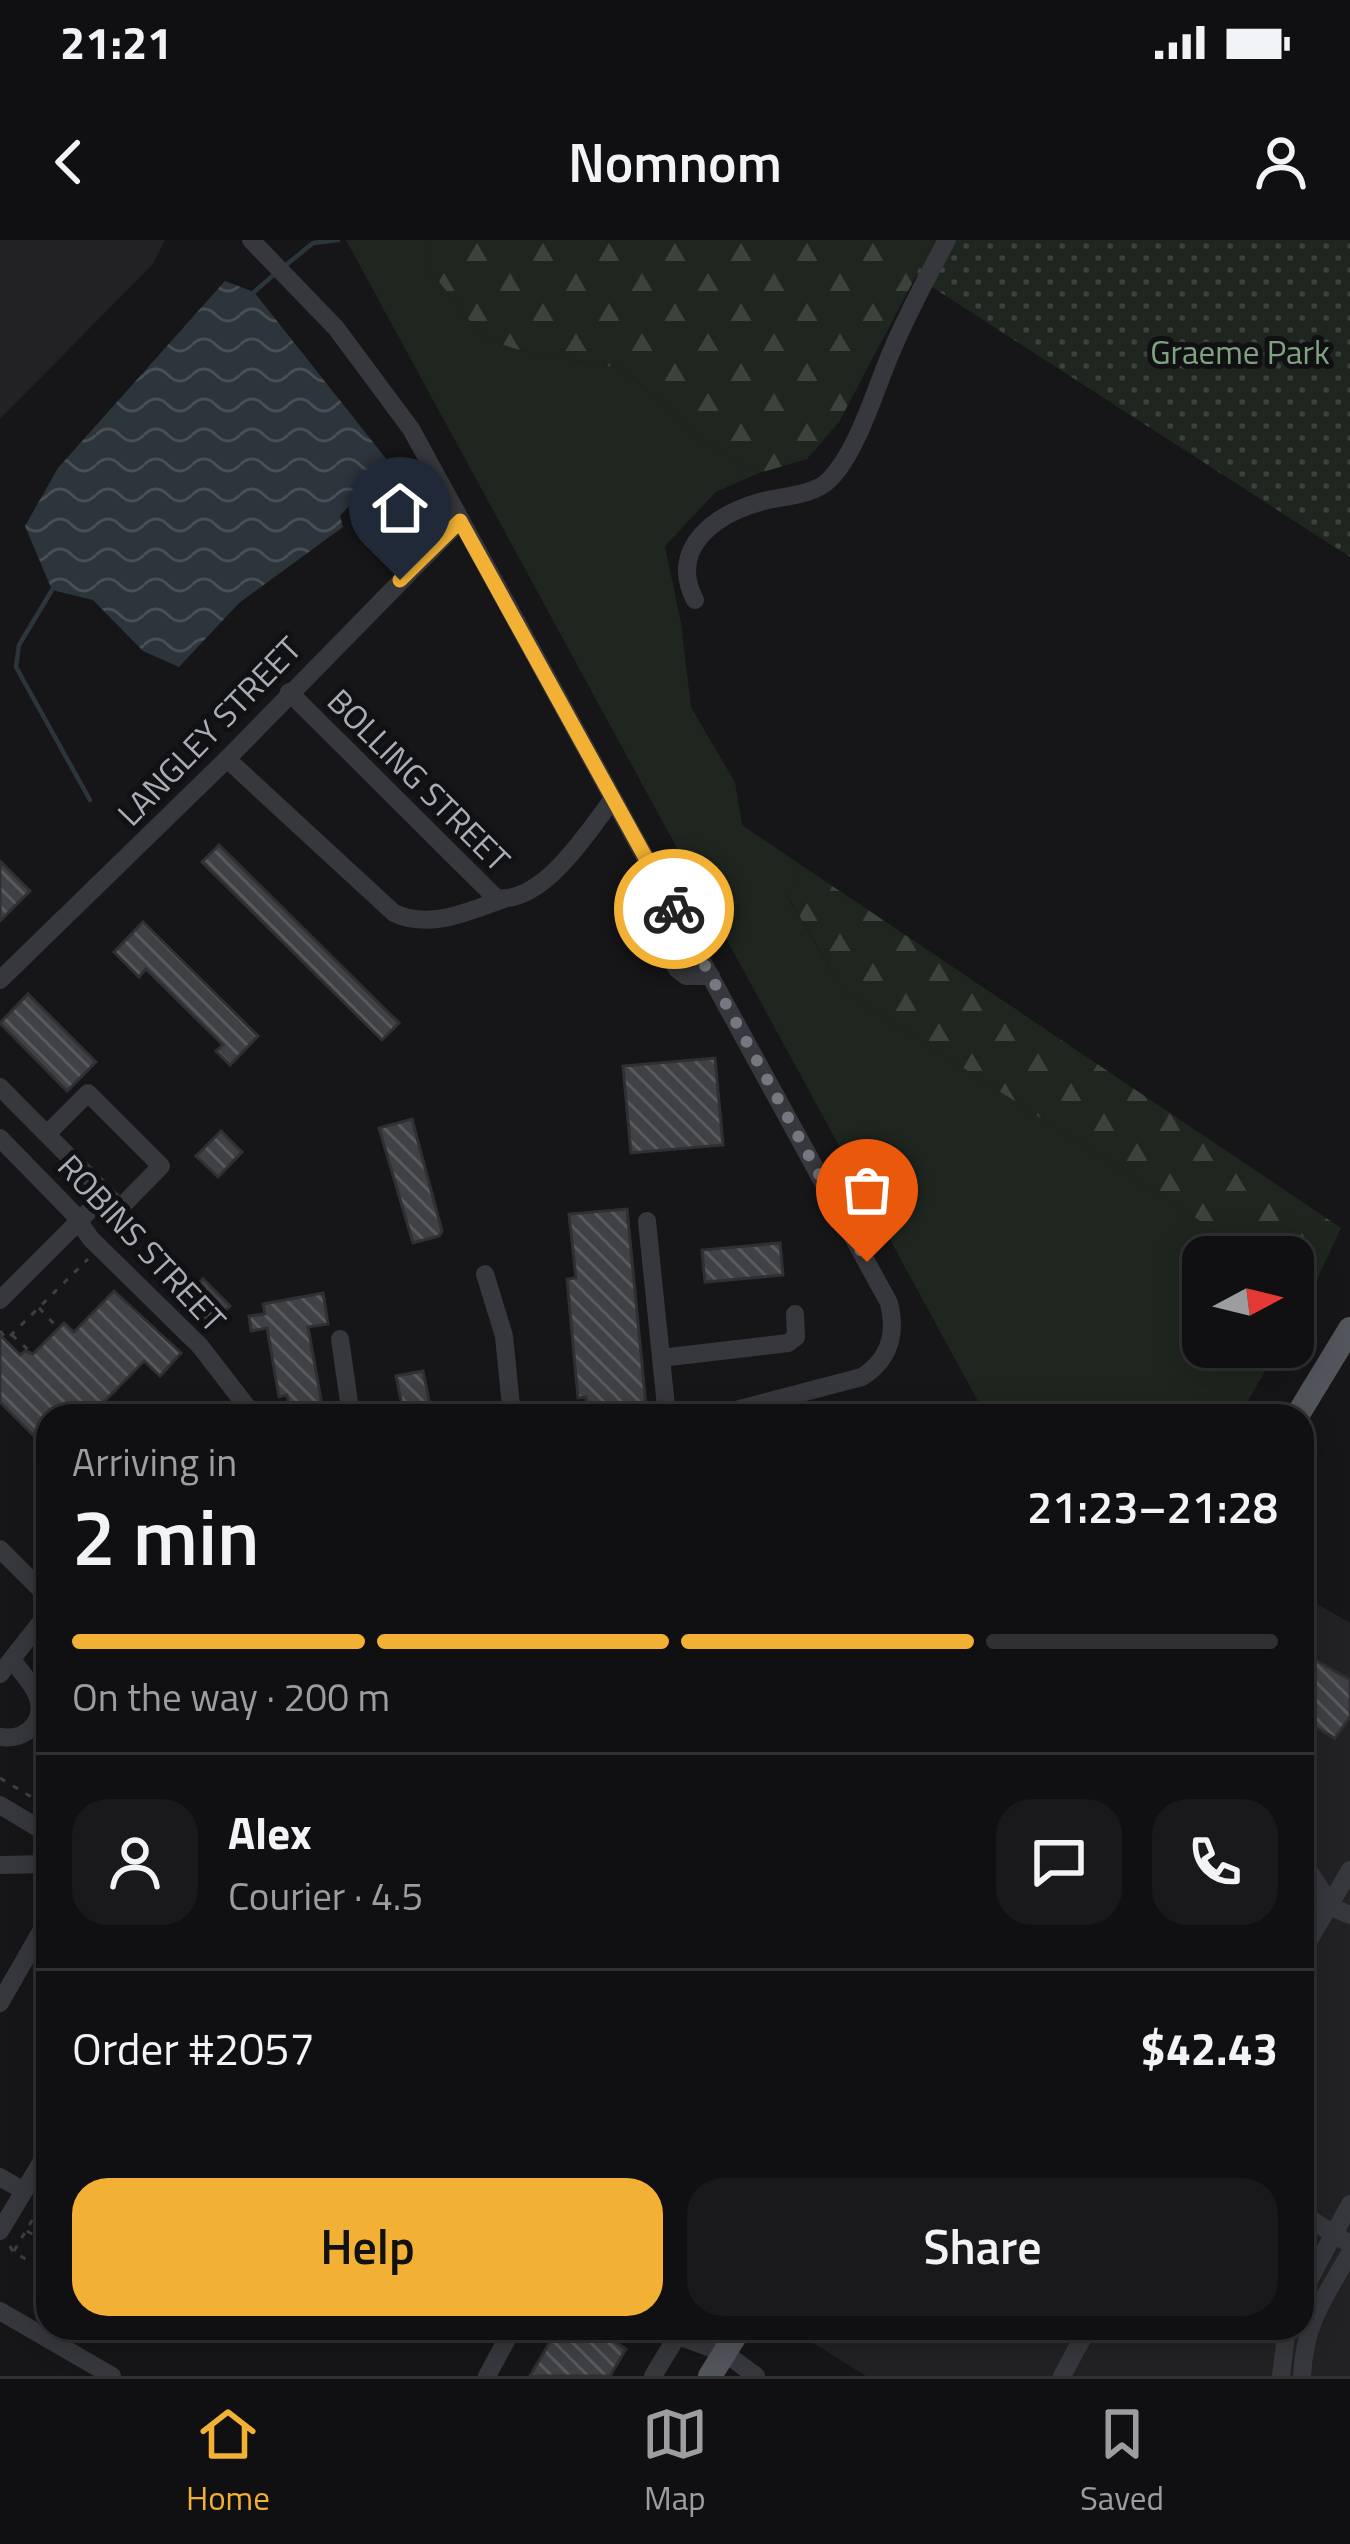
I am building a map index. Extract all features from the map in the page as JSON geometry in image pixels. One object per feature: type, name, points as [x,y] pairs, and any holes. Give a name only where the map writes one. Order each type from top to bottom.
[{"type":"main road","points":[[1304,1404],[1350,1329]]},
{"type":"main road","points":[[710,2376],[732,2340]]},
{"type":"street","points":[[251,240],[324,314],[374,374],[411,429],[890,1303],[890,1345],[880,1363],[862,1377],[759,1404]]},
{"type":"street","points":[[694,600],[685,564],[692,545],[706,530],[734,511],[825,485],[843,465],[894,344],[946,240]]},
{"type":"street","name":"LANGLEY STREET","points":[[0,980],[227,759],[460,521]]},
{"type":"street","name":"BOLLING STREET","points":[[289,692],[488,892],[504,899],[530,892],[573,852],[613,799]]},
{"type":"street","points":[[227,759],[394,913],[412,920],[440,920],[504,899]]},
{"type":"street","points":[[0,1088],[46,1134],[120,1208],[161,1166],[88,1093],[46,1134]]},
{"type":"street","name":"ROBINS STREET","points":[[0,1138],[100,1248],[200,1346],[246,1404]]},
{"type":"street","points":[[0,1300],[106,1194]]},
{"type":"street","points":[[647,1221],[666,1404]]},
{"type":"street","points":[[485,1274],[504,1336],[511,1404]]},
{"type":"street","points":[[661,1358],[788,1343],[796,1337],[795,1314]]},
{"type":"street","points":[[340,1339],[349,1404]]},
{"type":"street","points":[[4,1561],[36,1587]]},
{"type":"street","points":[[36,1628],[6,1666],[36,1695]]},
{"type":"street","points":[[0,1737],[12,1739],[31,1731],[36,1722]]},
{"type":"street","points":[[0,1805],[36,1827]]},
{"type":"street","points":[[0,1864],[36,1864]]},
{"type":"street","points":[[1314,1931],[1350,1870]]},
{"type":"street","points":[[1314,1879],[1330,1904]]},
{"type":"street","points":[[1314,1898],[1350,1916]]},
{"type":"street","points":[[0,2002],[36,1940]]},
{"type":"street","points":[[1,2230],[36,2172]]},
{"type":"street","points":[[0,2177],[24,2192]]},
{"type":"street","points":[[1314,2315],[1344,2243],[1350,2204]]},
{"type":"street","points":[[1314,2222],[1344,2243]]},
{"type":"street","points":[[1314,2279],[1344,2243]]},
{"type":"street","points":[[0,2311],[36,2332]]},
{"type":"street","points":[[50,2340],[112,2376]]},
{"type":"street","points":[[487,2376],[507,2340]]},
{"type":"street","points":[[653,2376],[675,2340]]},
{"type":"street","points":[[682,2340],[724,2353],[756,2376]]},
{"type":"street","points":[[1062,2376],[1082,2340]]},
{"type":"street","points":[[1281,2376],[1286,2340]]},
{"type":"street","points":[[1303,2374],[1304,2340]]},
{"type":"path","points":[[0,1331],[7,1339],[100,1248]]},
{"type":"path","points":[[39,1308],[58,1328]]},
{"type":"path","points":[[11,1334],[33,1354]]},
{"type":"path","points":[[0,1778],[36,1800]]},
{"type":"path","points":[[13,2252],[36,2213]]},
{"type":"path","points":[[1,2230],[13,2252],[36,2264]]},
{"type":"path","points":[[26,2230],[36,2236]]},
{"type":"shaded area","points":[[0,240],[165,240],[152,265],[0,419]]},
{"type":"shaded area","points":[[1314,1602],[1350,1623],[1350,2376],[866,2376],[808,2340],[1314,2340]]},
{"type":"green space","points":[[346,240],[427,240],[426,265],[484,339],[624,369],[702,442],[759,473],[716,492],[665,546],[691,707],[735,782],[742,825],[801,865],[788,898],[844,991],[1223,1236],[1182,1236],[1182,1368],[1267,1368],[1246,1404],[979,1404]]},
{"type":"green space","points":[[427,240],[935,240],[839,422],[807,459],[759,473],[702,442],[624,369],[484,339],[426,265]]},
{"type":"green space","name":"Graeme Park","points":[[935,240],[1350,240],[1350,557],[915,276]]},
{"type":"green space","points":[[801,865],[1341,1228],[1314,1286],[1314,1236],[1223,1236],[844,991],[788,897]]},
{"type":"water","points":[[225,281],[254,292],[395,470],[413,506],[384,517],[370,501],[349,506],[340,516],[343,527],[239,603],[179,667],[143,651],[93,600],[52,590],[25,526],[58,468]]},
{"type":"building","points":[[219,845],[399,1023],[382,1040],[202,862]]},
{"type":"building","points":[[0,861],[30,891],[0,921]]},
{"type":"building","points":[[143,922],[258,1036],[230,1065],[216,1051],[223,1045],[146,969],[139,977],[114,952]]},
{"type":"building","points":[[28,994],[96,1062],[67,1091],[0,1023]]},
{"type":"building","points":[[715,1058],[723,1145],[631,1153],[623,1066]]},
{"type":"building","points":[[412,1119],[442,1231],[413,1243],[379,1128]]},
{"type":"building","points":[[221,1131],[242,1152],[218,1177],[196,1156]]},
{"type":"building","points":[[627,1209],[646,1404],[586,1404],[586,1397],[578,1398],[567,1279],[576,1278],[569,1214]]},
{"type":"building","points":[[780,1243],[783,1275],[705,1282],[702,1250]]},
{"type":"building","points":[[203,1279],[230,1306],[207,1329],[180,1303]]},
{"type":"building","points":[[114,1291],[181,1353],[160,1376],[144,1361],[102,1404],[36,1404],[36,1438],[0,1402],[0,1335],[20,1355],[25,1351],[33,1354],[64,1323],[74,1332]]},
{"type":"building","points":[[323,1293],[328,1324],[308,1327],[322,1404],[289,1404],[287,1395],[279,1397],[267,1328],[251,1331],[249,1316],[265,1314],[263,1304]]},
{"type":"building","points":[[423,1371],[430,1404],[402,1404],[396,1376]]},
{"type":"building","points":[[1314,1659],[1350,1680],[1350,1717],[1335,1738],[1314,1727]]},
{"type":"building","points":[[551,2340],[611,2340],[626,2349],[610,2376],[530,2376]]},
{"type":"waterway","points":[[286,265],[313,243],[338,240]]},
{"type":"waterway","points":[[254,292],[277,272]]},
{"type":"waterway","points":[[52,590],[19,645],[16,667],[90,800]]},
{"type":"way so far","points":[[674,909],[867,1262]]},
{"type":"route","points":[[400,580],[460,521],[674,909]]}]
